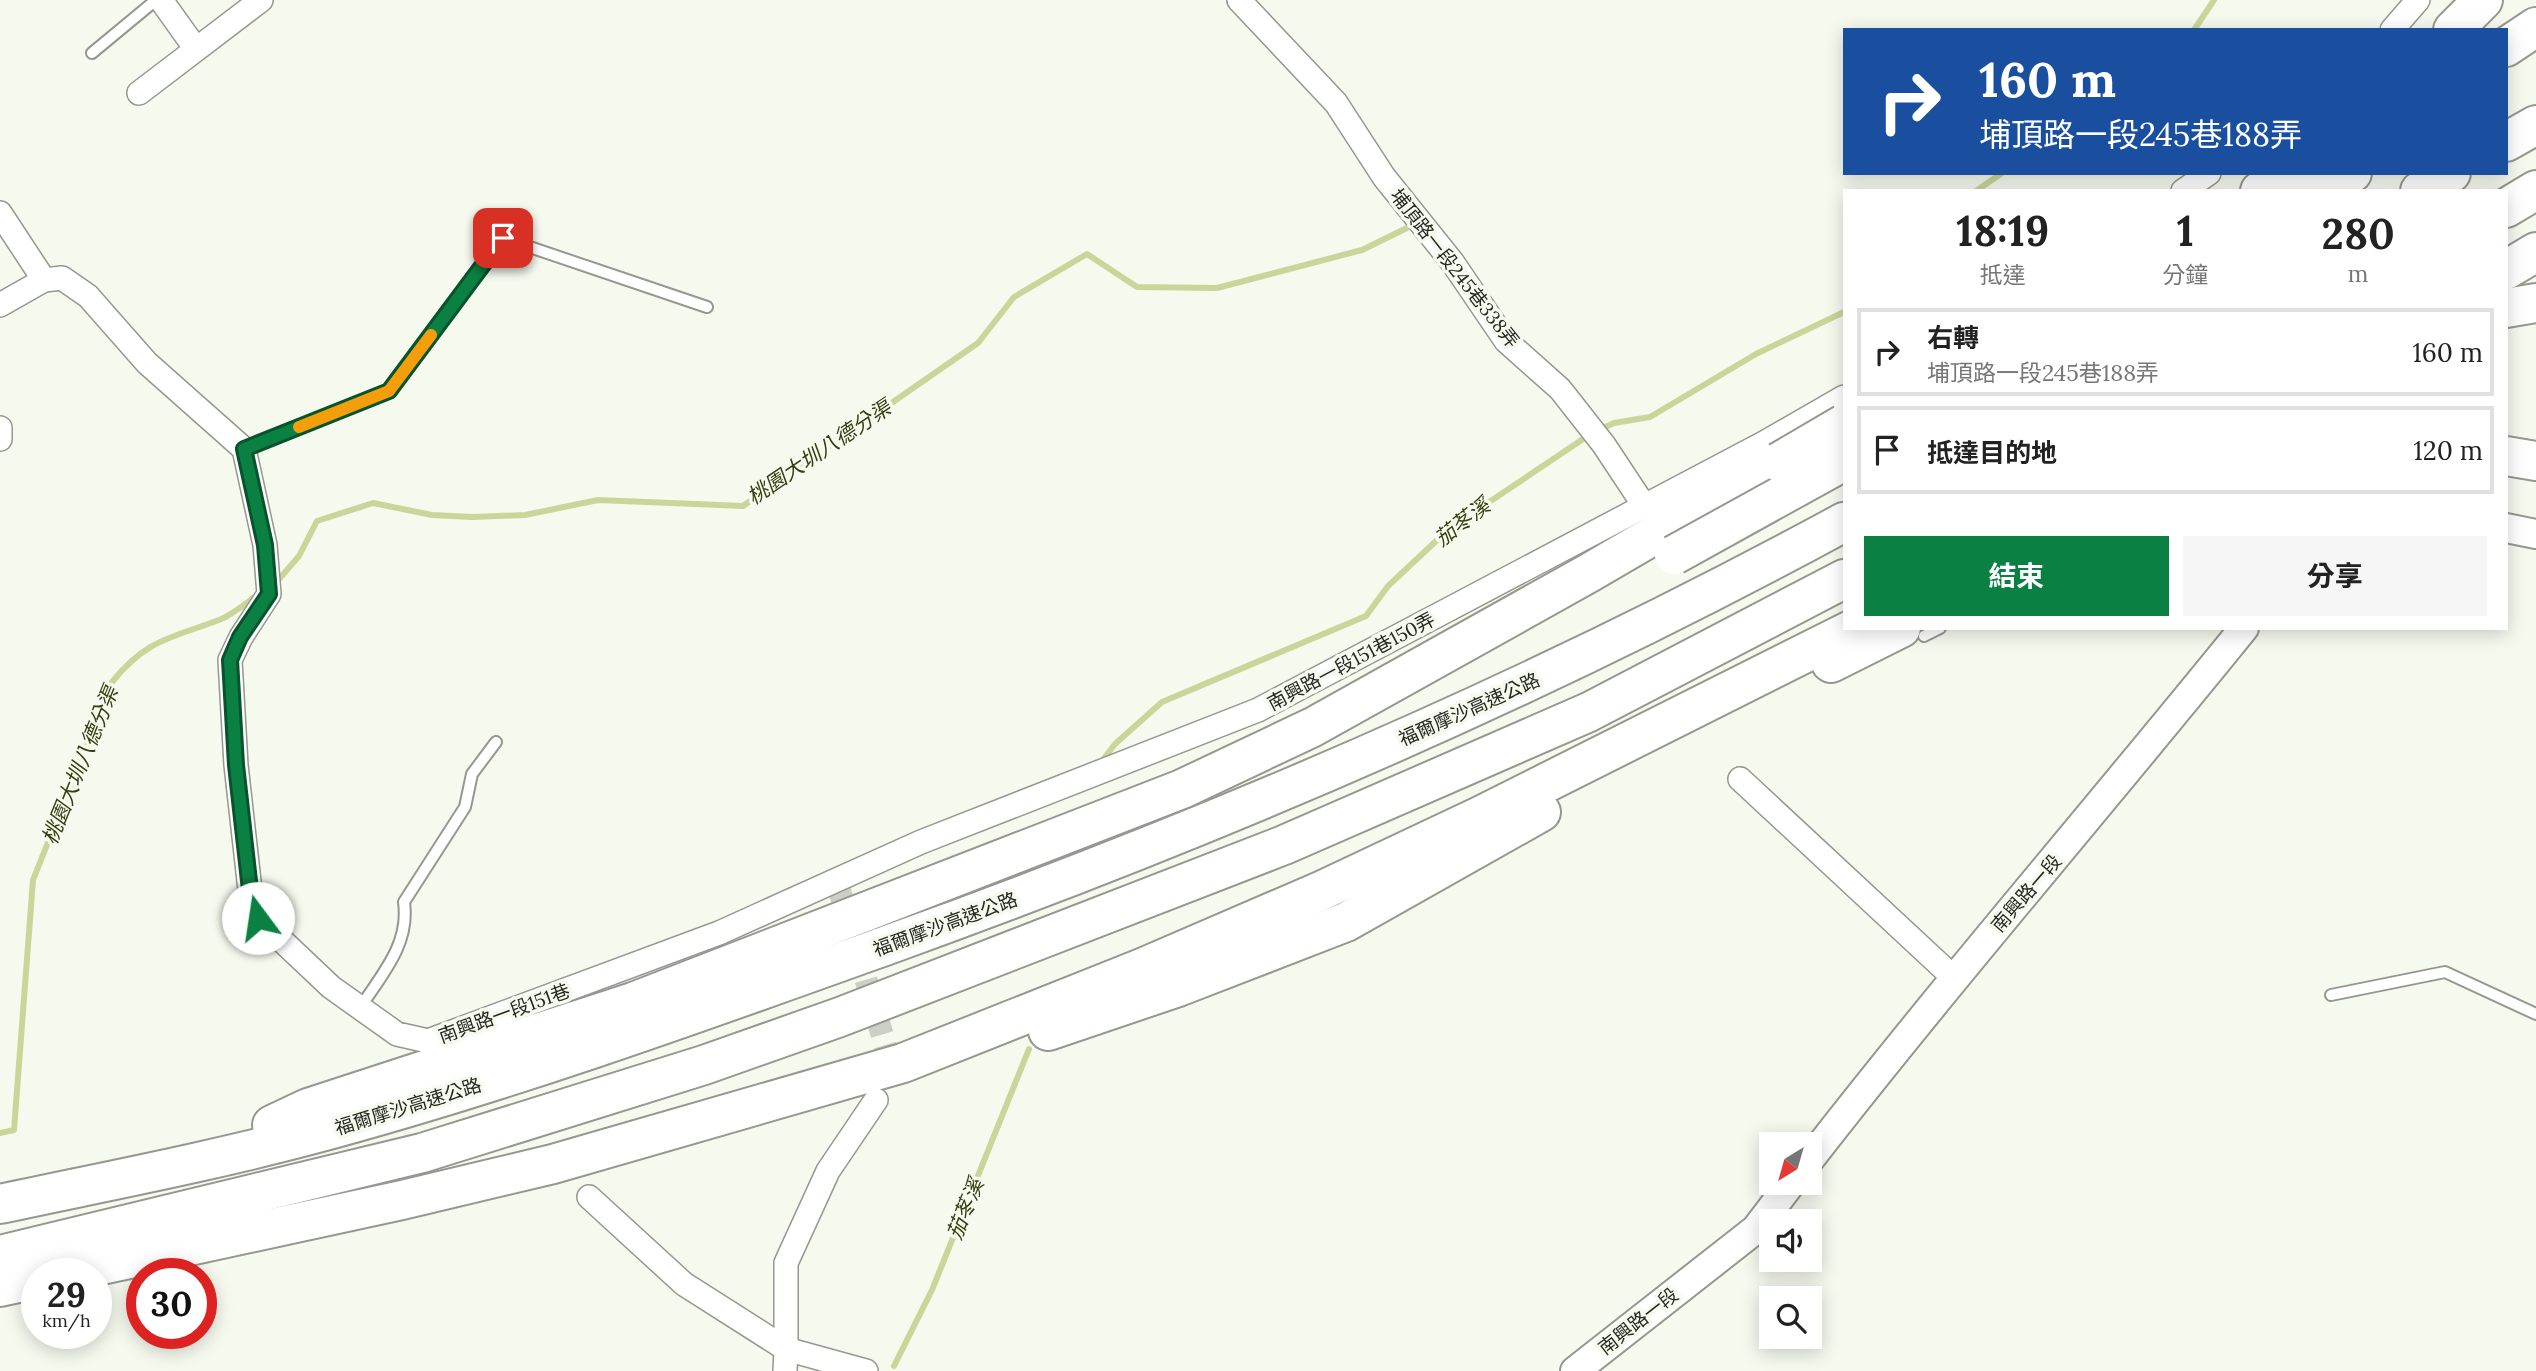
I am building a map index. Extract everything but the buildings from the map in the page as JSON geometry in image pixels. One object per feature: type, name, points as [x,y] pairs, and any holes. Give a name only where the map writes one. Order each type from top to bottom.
[{"type":"highway","points":[[2455,28],[2483,0]]},
{"type":"highway","points":[[2508,46],[2536,27]]},
{"type":"highway","points":[[2508,125],[2536,125]]},
{"type":"highway","points":[[2508,141],[2536,125]]},
{"type":"highway","points":[[2244,189],[2261,175]]},
{"type":"highway","points":[[2264,189],[2289,175]]},
{"type":"highway","points":[[2318,189],[2347,175]]},
{"type":"highway","points":[[2423,189],[2448,175]]},
{"type":"highway","points":[[2508,207],[2536,190]]},
{"type":"highway","points":[[2508,269],[2536,252]]},
{"type":"highway","points":[[2508,308],[2536,303]]},
{"type":"highway","points":[[1313,727],[1589,573],[1843,425]]},
{"type":"highway","points":[[2508,456],[2536,461]]},
{"type":"highway","points":[[191,1163],[308,1108],[633,1002],[1068,836],[1182,789],[1313,727],[1470,660],[1674,555],[1843,462]]},
{"type":"highway","name":"福爾摩沙高速公路","points":[[0,1204],[306,1136],[422,1104],[638,1035],[1089,872],[1520,688],[1724,588],[1843,523]]},
{"type":"highway","points":[[0,1255],[422,1153],[704,1065],[840,1017],[1284,845],[1588,712],[1843,580]]},
{"type":"highway","points":[[112,1263],[402,1200],[553,1164],[903,1063],[1167,957],[1323,890],[1478,817],[1851,630]]},
{"type":"highway","points":[[903,1063],[949,1059],[1038,1034],[1178,987],[1346,922],[1651,748],[1912,632]]},
{"type":"highway","points":[[0,1287],[21,1282]]},
{"type":"street","points":[[159,0],[196,49]]},
{"type":"street","points":[[139,93],[261,0]]},
{"type":"street","name":"埔頂路一段245巷338弄","points":[[1239,0],[1336,103],[1384,177],[1454,262],[1506,341],[1560,390],[1581,415],[1643,505]]},
{"type":"street","points":[[2394,28],[2418,0]]},
{"type":"street","points":[[2186,189],[2206,175]]},
{"type":"street","points":[[0,213],[44,280]]},
{"type":"street","points":[[0,305],[44,280],[62,278],[88,296],[147,363],[244,449]]},
{"type":"street","name":"南興路一段151巷150弄","points":[[837,882],[921,842],[1258,710],[1764,443],[1843,398]]},
{"type":"street","points":[[0,428],[0,439]]},
{"type":"street","name":"南興路一段151巷","points":[[244,449],[265,545],[268,586],[230,660],[236,765],[250,890],[258,918],[331,987],[397,1034],[428,1041],[719,933],[837,882]]},
{"type":"street","points":[[2508,528],[2536,534]]},
{"type":"street","name":"南興路一段","points":[[1822,1144],[1954,978],[2062,852],[2242,630]]},
{"type":"street","points":[[1741,779],[1954,978]]},
{"type":"street","points":[[785,1360],[786,1263],[828,1171],[876,1100]]},
{"type":"street","name":"南興路一段","points":[[1575,1371],[1756,1229],[1782,1195]]},
{"type":"street","points":[[589,1197],[684,1284],[785,1360],[866,1371]]},
{"type":"lane","points":[[92,53],[159,0]]},
{"type":"lane","points":[[244,449],[389,391],[503,238],[707,307]]},
{"type":"lane","points":[[360,1008],[398,950],[407,920],[404,902],[465,807],[472,774],[496,742]]},
{"type":"lane","points":[[2331,995],[2445,972],[2536,1014]]},
{"type":"waterway","name":"茄苳溪","points":[[2195,28],[2214,0]]},
{"type":"waterway","name":"茄苳溪","points":[[1979,189],[1999,175]]},
{"type":"waterway","name":"桃園大圳八德分渠","points":[[274,585],[299,556],[317,521],[373,503],[432,515],[472,517],[525,515],[598,500],[743,506],[978,343],[1014,297],[1087,254],[1137,287],[1217,288],[1362,250],[1413,225]]},
{"type":"waterway","name":"茄苳溪","points":[[1599,430],[1614,423],[1650,417],[1756,354],[1843,312]]},
{"type":"waterway","name":"茄苳溪","points":[[1102,761],[1115,744],[1162,702],[1366,616],[1388,586],[1449,529],[1589,435]]},
{"type":"waterway","name":"桃園大圳八德分渠","points":[[0,1133],[14,1130],[33,880],[112,682],[149,648],[173,636],[224,618],[256,596]]},
{"type":"waterway","name":"茄苳溪","points":[[894,1366],[932,1290],[1029,1049]]},
{"type":"tunnel","points":[[837,882],[890,1061],[886,1078]]},
{"type":"slow traffic","points":[[299,427],[389,391],[431,335]]},
{"type":"route","points":[[258,918],[250,890],[236,765],[230,660],[240,637],[269,594],[265,545],[244,449],[389,391],[503,238]]}]
